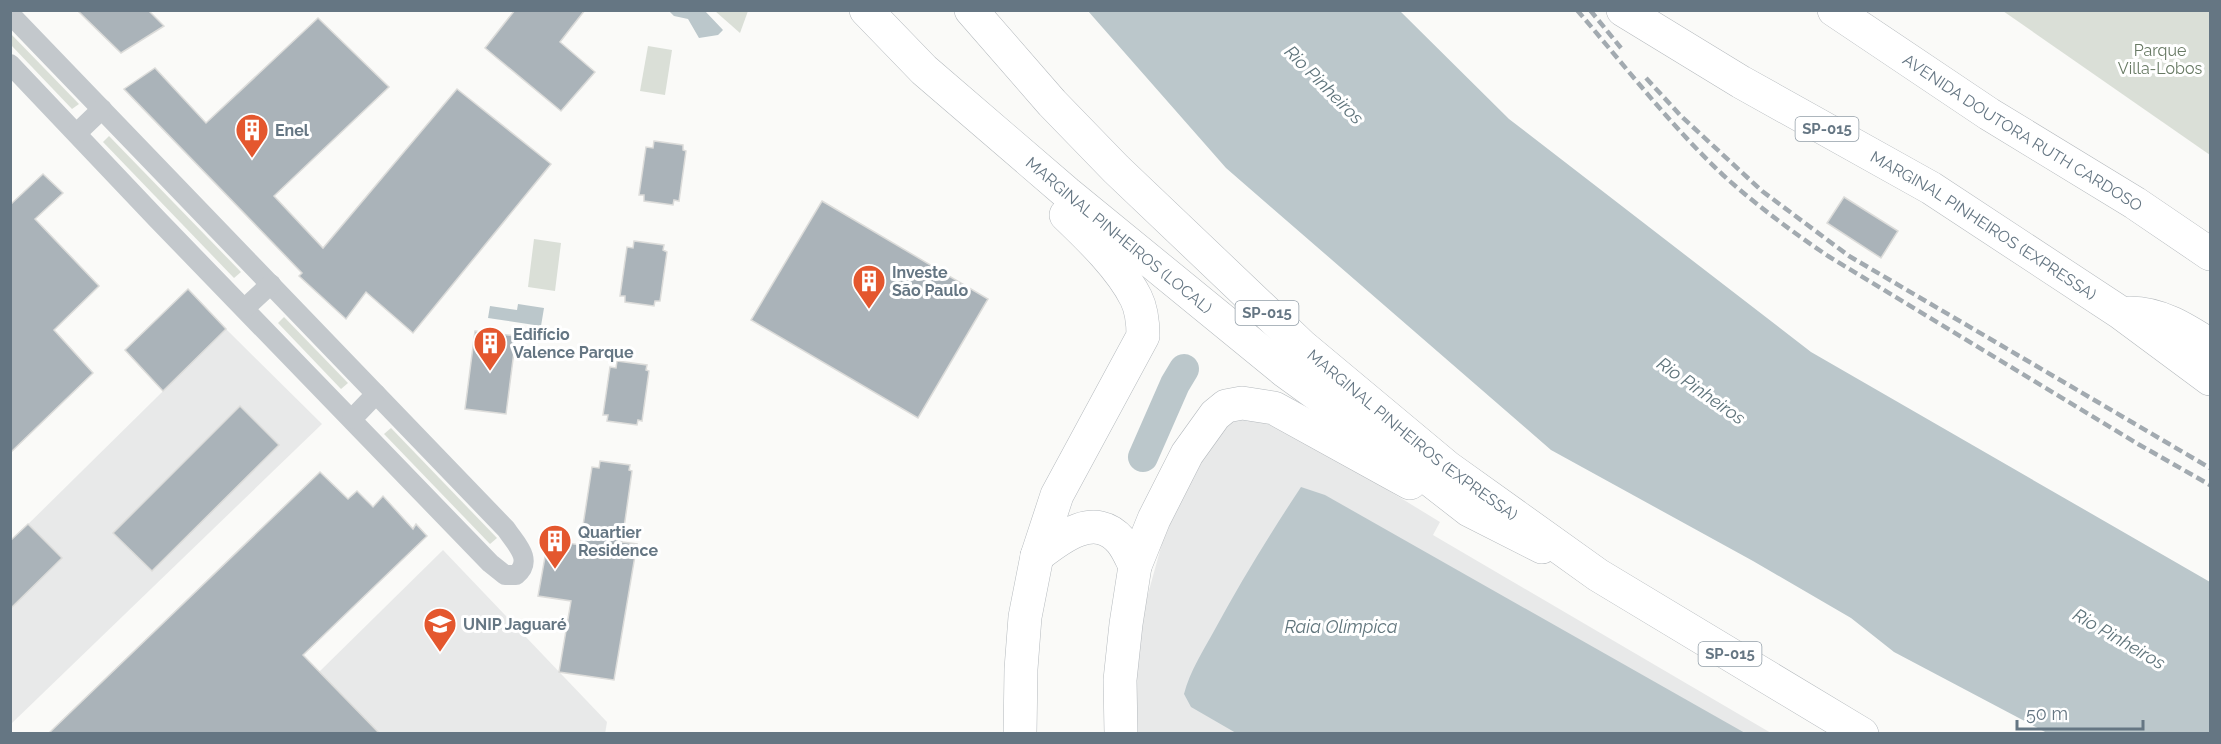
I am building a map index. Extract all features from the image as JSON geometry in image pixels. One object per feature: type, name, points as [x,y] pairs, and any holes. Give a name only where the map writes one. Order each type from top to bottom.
[{"type":"highway","name":"MARGINAL PINHEIROS (LOCAL)","points":[[866,10],[924,70],[1067,193],[1286,372],[1366,430],[1468,510],[1598,575]]},
{"type":"highway","name":"MARGINAL PINHEIROS (EXPRESSA)","points":[[971,10],[1052,103],[1116,169],[1302,346],[1447,467],[1598,575],[1862,734]]},
{"type":"highway","name":"MARGINAL PINHEIROS (EXPRESSA)","points":[[1623,10],[1741,82],[1931,188],[2121,313],[2211,379]]},
{"type":"highway","name":"AVENIDA DOUTORA RUTH CARDOSO","points":[[1833,10],[1989,114],[2125,197],[2211,254]]},
{"type":"highway","points":[[924,70],[956,110],[1085,234],[1112,264],[1136,298],[1141,310],[1143,336],[1139,346],[1057,495],[1037,556],[1025,617],[1020,734]]},
{"type":"highway","points":[[2121,313],[2141,313],[2157,317],[2178,325],[2211,345]]},
{"type":"highway","points":[[1120,734],[1120,680],[1135,566],[1154,519],[1187,454],[1215,415],[1226,406],[1242,403],[1274,408],[1394,476],[1468,510]]},
{"type":"highway","points":[[1037,556],[1069,532],[1095,527],[1110,532],[1121,540],[1135,566]]},
{"type":"street","points":[[10,14],[506,529],[524,556],[525,563],[520,572],[510,576],[500,572],[10,64]]},
{"type":"street","points":[[76,133],[102,109]]},
{"type":"street","points":[[245,309],[271,285]]},
{"type":"street","points":[[352,419],[376,394]]},
{"type":"shaded area","points":[[226,329],[322,424],[11,724],[11,541]]},
{"type":"shaded area","name":"Raia Olímpica","points":[[1263,414],[1440,522],[1433,535],[1771,733],[1135,734],[1135,693],[1143,612],[1166,529],[1224,424],[1240,416]]},
{"type":"shaded area","name":"UNIP Jaguaré","points":[[443,550],[607,722],[605,734],[256,734]]},
{"type":"green space","points":[[715,11],[748,11],[740,33]]},
{"type":"green space","name":"Parque Villa-Lobos","points":[[2003,11],[2210,11],[2210,155]]},
{"type":"green space","points":[[10,33],[79,104],[72,109],[11,45]]},
{"type":"green space","points":[[648,46],[672,50],[665,95],[640,91]]},
{"type":"green space","points":[[109,136],[241,272],[234,278],[103,142]]},
{"type":"green space","points":[[534,239],[561,243],[555,291],[528,287]]},
{"type":"green space","points":[[284,317],[348,383],[341,389],[278,323]]},
{"type":"green space","points":[[391,428],[497,538],[490,544],[384,434]]},
{"type":"water","points":[[669,11],[705,11],[723,30],[718,35],[699,38],[688,19],[674,16]]},
{"type":"water","name":"Rio Pinheiros","points":[[1088,11],[1400,11],[1509,119],[1811,352],[2210,582],[2210,733],[2047,733],[1894,652],[1851,618],[1753,561],[1551,450],[1226,168]]},
{"type":"water","points":[[518,304],[544,308],[541,326],[488,318],[490,306],[517,310]]},
{"type":"water","name":"Raia Olímpica","points":[[1301,487],[1325,495],[1745,733],[1236,733],[1191,707],[1184,694],[1193,669],[1224,612]]},
{"type":"building","points":[[77,10],[148,10],[164,26],[121,53]]},
{"type":"building","points":[[515,10],[585,10],[560,42],[595,72],[561,111],[485,48]]},
{"type":"building","points":[[318,18],[389,87],[274,196],[323,248],[457,89],[551,164],[413,333],[366,292],[346,319],[299,276],[302,273],[124,89],[155,68],[206,123]]},
{"type":"building","points":[[654,141],[683,145],[683,150],[686,151],[679,201],[674,200],[673,205],[644,201],[644,195],[639,195],[646,147],[653,148]]},
{"type":"building","points":[[43,174],[63,193],[35,219],[99,286],[54,330],[93,373],[10,453],[10,205]]},
{"type":"building","points":[[1844,197],[1898,231],[1881,258],[1827,223]]},
{"type":"building","name":"Investe São Paulo","points":[[822,201],[988,299],[918,418],[751,320]]},
{"type":"building","points":[[634,241],[664,245],[663,250],[667,252],[660,301],[655,301],[654,306],[625,302],[625,296],[620,296],[627,247],[633,248]]},
{"type":"building","points":[[188,289],[226,329],[163,391],[125,350]]},
{"type":"building","name":"Edifício Valence Parque","points":[[475,331],[516,336],[506,414],[465,409]]},
{"type":"building","points":[[617,361],[647,365],[646,370],[649,371],[642,421],[638,420],[637,425],[607,421],[608,415],[603,415],[610,367],[616,368]]},
{"type":"building","points":[[240,406],[279,445],[152,571],[113,533]]},
{"type":"building","points":[[600,461],[630,465],[629,470],[632,471],[622,542],[637,544],[614,680],[559,672],[571,601],[538,596],[548,540],[580,545],[592,467],[599,468]]},
{"type":"building","points":[[320,472],[348,499],[357,491],[373,507],[383,496],[413,529],[416,524],[427,536],[303,655],[380,734],[48,734]]},
{"type":"building","points":[[28,524],[62,558],[10,609],[10,541]]},
{"type":"waterway","points":[[1143,457],[1175,384],[1184,369]]},
{"type":"railway","points":[[1577,10],[1666,116],[1703,156],[1735,186],[1787,227],[1828,256],[2138,444],[2210,485]]},
{"type":"railway","points":[[1590,10],[1621,48]]},
{"type":"railway","points":[[1646,78],[1681,116],[1762,191],[1849,256],[2210,468]]},
{"type":"place","name":"Enel","points":[[252,159]]},
{"type":"place","name":"Investe São Paulo","points":[[869,310]]},
{"type":"place","name":"Edifício Valence Parque","points":[[490,372]]},
{"type":"place","name":"Quartier Residence","points":[[555,570]]},
{"type":"place","name":"UNIP Jaguaré","points":[[440,653]]}]
